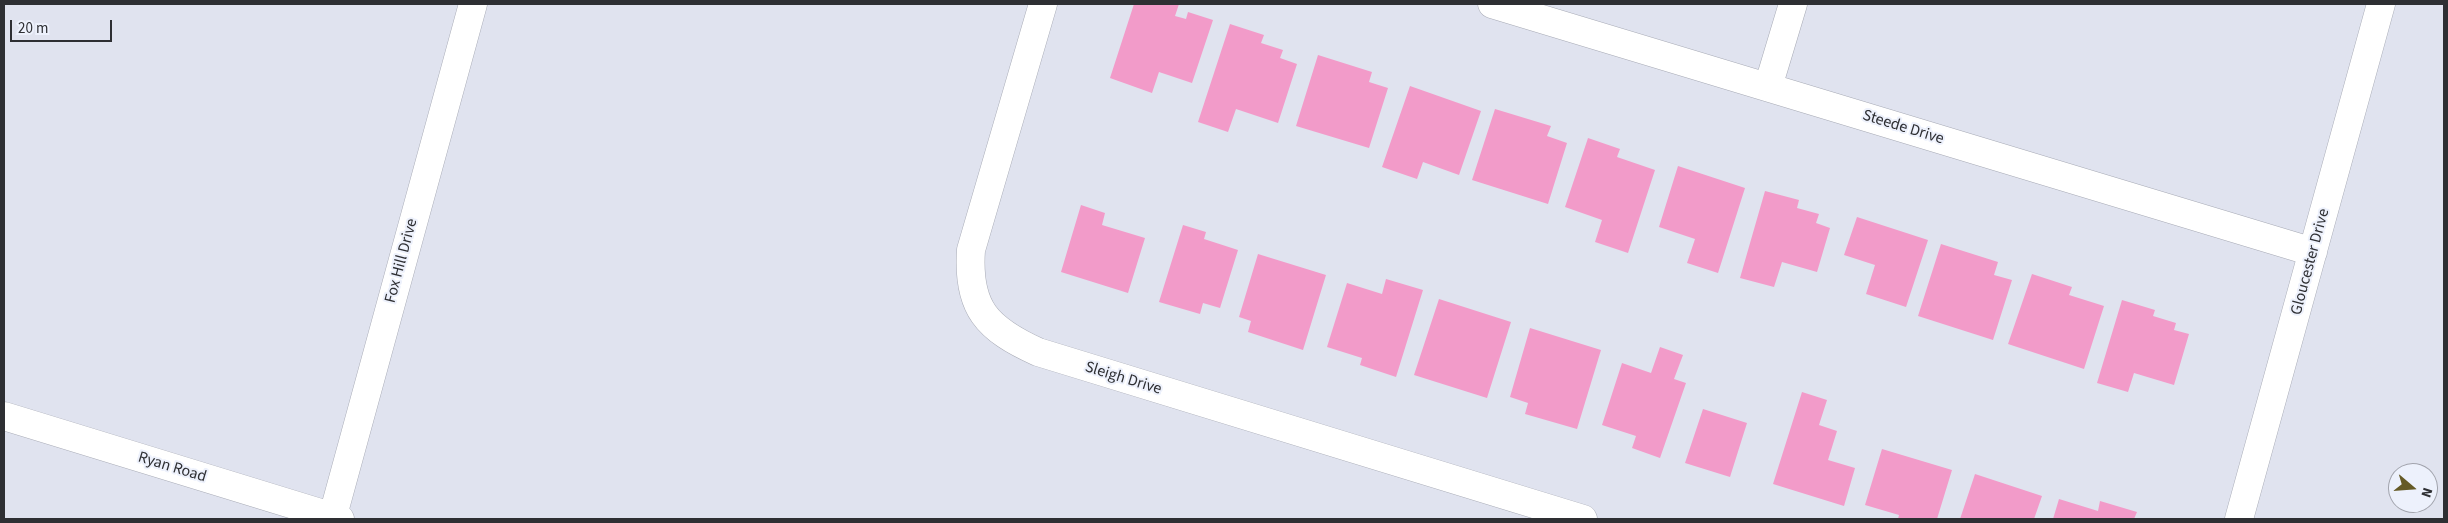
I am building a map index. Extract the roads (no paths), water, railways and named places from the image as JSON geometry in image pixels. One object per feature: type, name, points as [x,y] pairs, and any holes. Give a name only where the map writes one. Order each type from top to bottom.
[{"type":"street","name":"Fox Hill Drive","points":[[335,518],[473,4]]},
{"type":"street","name":"Sleigh Drive","points":[[1043,4],[971,250],[971,288],[980,308],[994,326],[1008,338],[1038,352],[1583,519]]},
{"type":"street","name":"Steede Drive","points":[[1492,4],[2313,252]]},
{"type":"street","points":[[1768,88],[1794,4]]},
{"type":"street","name":"Gloucester Drive","points":[[2240,519],[2381,4]]},
{"type":"street","name":"Ryan Road","points":[[4,416],[335,518]]}]
